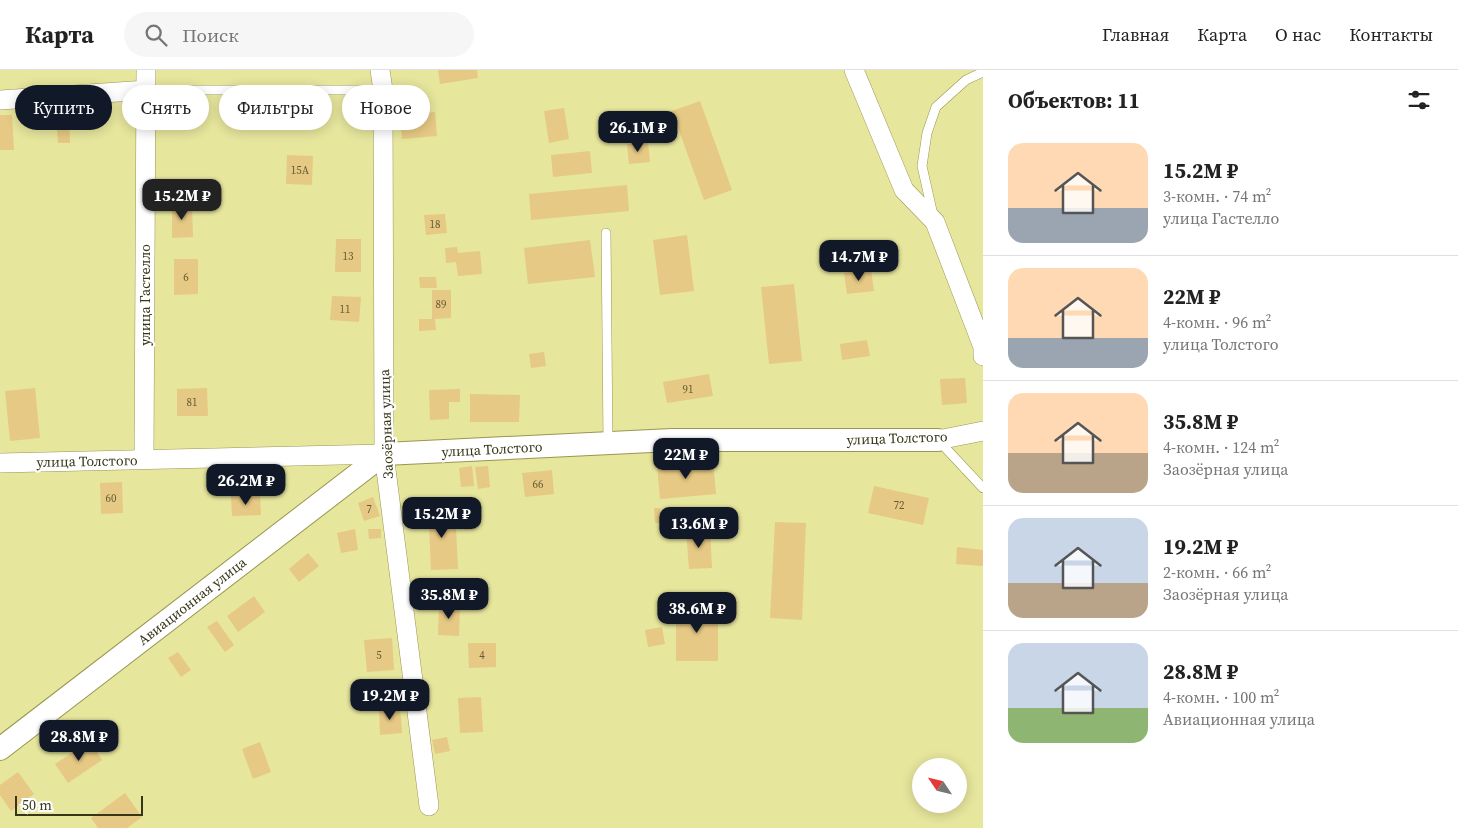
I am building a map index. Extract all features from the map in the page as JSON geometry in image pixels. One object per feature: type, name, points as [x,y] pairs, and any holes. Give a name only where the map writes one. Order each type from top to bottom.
[{"type":"street","name":"улица Гастелло","points":[[146,70],[147,85]]},
{"type":"street","name":"Заозёрная улица","points":[[380,70],[382,85]]},
{"type":"street","points":[[854,70],[904,190],[935,222],[983,347],[983,356]]},
{"type":"street","points":[[0,100],[122,92]]},
{"type":"street","name":"улица Гастелло","points":[[144,460],[147,130]]},
{"type":"street","name":"Заозёрная улица","points":[[383,130],[384,454],[429,806]]},
{"type":"street","name":"улица Толстого","points":[[0,463],[384,454],[672,440],[938,440],[983,431]]},
{"type":"street","name":"Авиационная улица","points":[[0,748],[384,454]]},
{"type":"lane","points":[[935,222],[922,166],[927,134],[936,107],[966,80],[983,72]]},
{"type":"lane","points":[[209,90],[342,90]]},
{"type":"lane","points":[[606,234],[608,443]]},
{"type":"lane","points":[[938,440],[983,488]]},
{"type":"building","points":[[438,70],[477,70],[478,78],[440,84]]},
{"type":"building","points":[[700,101],[732,190],[704,200],[672,111]]},
{"type":"building","points":[[564,108],[569,139],[549,143],[544,111]]},
{"type":"building","points":[[430,112],[435,112],[437,136],[402,139],[401,130],[430,130]]},
{"type":"building","points":[[0,115],[12,115],[14,150],[0,150]]},
{"type":"building","points":[[57,130],[70,130],[70,143],[58,143]]},
{"type":"building","points":[[648,142],[650,162],[629,164],[627,144]]},
{"type":"building","points":[[590,151],[592,173],[553,177],[551,155]]},
{"type":"building","points":[[287,155],[313,156],[312,185],[286,184]]},
{"type":"building","points":[[627,185],[629,211],[531,220],[529,194]]},
{"type":"building","points":[[172,205],[192,205],[193,237],[172,238]]},
{"type":"building","points":[[445,214],[447,233],[426,235],[424,215]]},
{"type":"building","points":[[687,235],[694,291],[660,295],[653,240]]},
{"type":"building","points":[[336,239],[361,239],[361,272],[335,272]]},
{"type":"building","points":[[590,240],[595,277],[528,284],[524,248]]},
{"type":"building","points":[[457,247],[458,253],[480,251],[482,274],[458,276],[456,262],[446,263],[445,248]]},
{"type":"building","points":[[174,259],[198,259],[198,294],[174,295]]},
{"type":"building","points":[[871,269],[874,291],[847,294],[844,273]]},
{"type":"building","points":[[419,277],[436,277],[437,288],[420,288]]},
{"type":"building","points":[[794,284],[802,361],[769,364],[761,287]]},
{"type":"building","points":[[432,290],[451,290],[451,318],[435,319],[436,330],[419,331],[419,319],[432,319]]},
{"type":"building","points":[[332,296],[361,297],[359,322],[330,320]]},
{"type":"building","points":[[867,340],[870,356],[842,360],[840,344]]},
{"type":"building","points":[[544,352],[546,366],[531,368],[529,354]]},
{"type":"building","points":[[709,374],[713,396],[667,403],[663,382]]},
{"type":"building","points":[[965,378],[967,403],[942,405],[940,379]]},
{"type":"building","points":[[35,388],[40,438],[10,441],[5,391]]},
{"type":"building","points":[[207,388],[208,416],[177,416],[177,389]]},
{"type":"building","points":[[460,389],[460,402],[449,402],[449,419],[430,420],[429,390]]},
{"type":"building","points":[[470,394],[520,395],[519,422],[470,422]]},
{"type":"building","points":[[713,460],[716,494],[660,499],[657,465]]},
{"type":"building","points":[[472,466],[474,486],[461,487],[459,468]]},
{"type":"building","points":[[488,466],[490,487],[478,489],[475,467]]},
{"type":"building","points":[[552,470],[554,494],[525,497],[522,473]]},
{"type":"building","points":[[122,482],[123,513],[101,514],[100,483]]},
{"type":"building","points":[[874,486],[929,498],[923,525],[868,513]]},
{"type":"building","points":[[260,495],[261,515],[232,516],[231,496]]},
{"type":"building","points":[[373,497],[380,516],[364,521],[358,503]]},
{"type":"building","points":[[448,504],[449,529],[456,528],[458,569],[431,570],[428,505]]},
{"type":"building","points":[[654,508],[660,508],[661,523],[655,523]]},
{"type":"building","points":[[475,516],[476,529],[464,530],[463,517]]},
{"type":"building","points":[[775,522],[806,523],[802,620],[770,618]]},
{"type":"building","points":[[710,528],[712,568],[689,569],[686,530]]},
{"type":"building","points":[[355,529],[358,550],[341,553],[337,533]]},
{"type":"building","points":[[368,529],[381,529],[381,538],[369,539]]},
{"type":"building","points":[[957,547],[983,550],[983,566],[956,564]]},
{"type":"building","points":[[308,553],[319,566],[299,582],[289,569]]},
{"type":"building","points":[[254,596],[265,612],[238,632],[227,616]]},
{"type":"building","points":[[439,604],[460,605],[459,636],[438,635]]},
{"type":"building","points":[[676,608],[718,608],[718,661],[676,661]]},
{"type":"building","points":[[217,621],[234,645],[225,652],[207,627]]},
{"type":"building","points":[[662,627],[665,644],[648,647],[645,630]]},
{"type":"building","points":[[392,638],[394,670],[367,672],[364,640]]},
{"type":"building","points":[[468,643],[496,643],[496,667],[469,668]]},
{"type":"building","points":[[178,652],[191,670],[181,677],[168,658]]},
{"type":"building","points":[[481,697],[483,732],[460,733],[458,698]]},
{"type":"building","points":[[400,706],[402,733],[380,735],[379,708]]},
{"type":"building","points":[[447,737],[450,751],[435,754],[432,740]]},
{"type":"building","points":[[90,741],[102,760],[68,783],[55,764]]},
{"type":"building","points":[[260,742],[271,772],[253,779],[242,749]]},
{"type":"building","points":[[18,772],[34,794],[11,811],[0,795],[0,785]]},
{"type":"building","points":[[125,793],[142,817],[127,828],[98,828],[91,818]]}]
